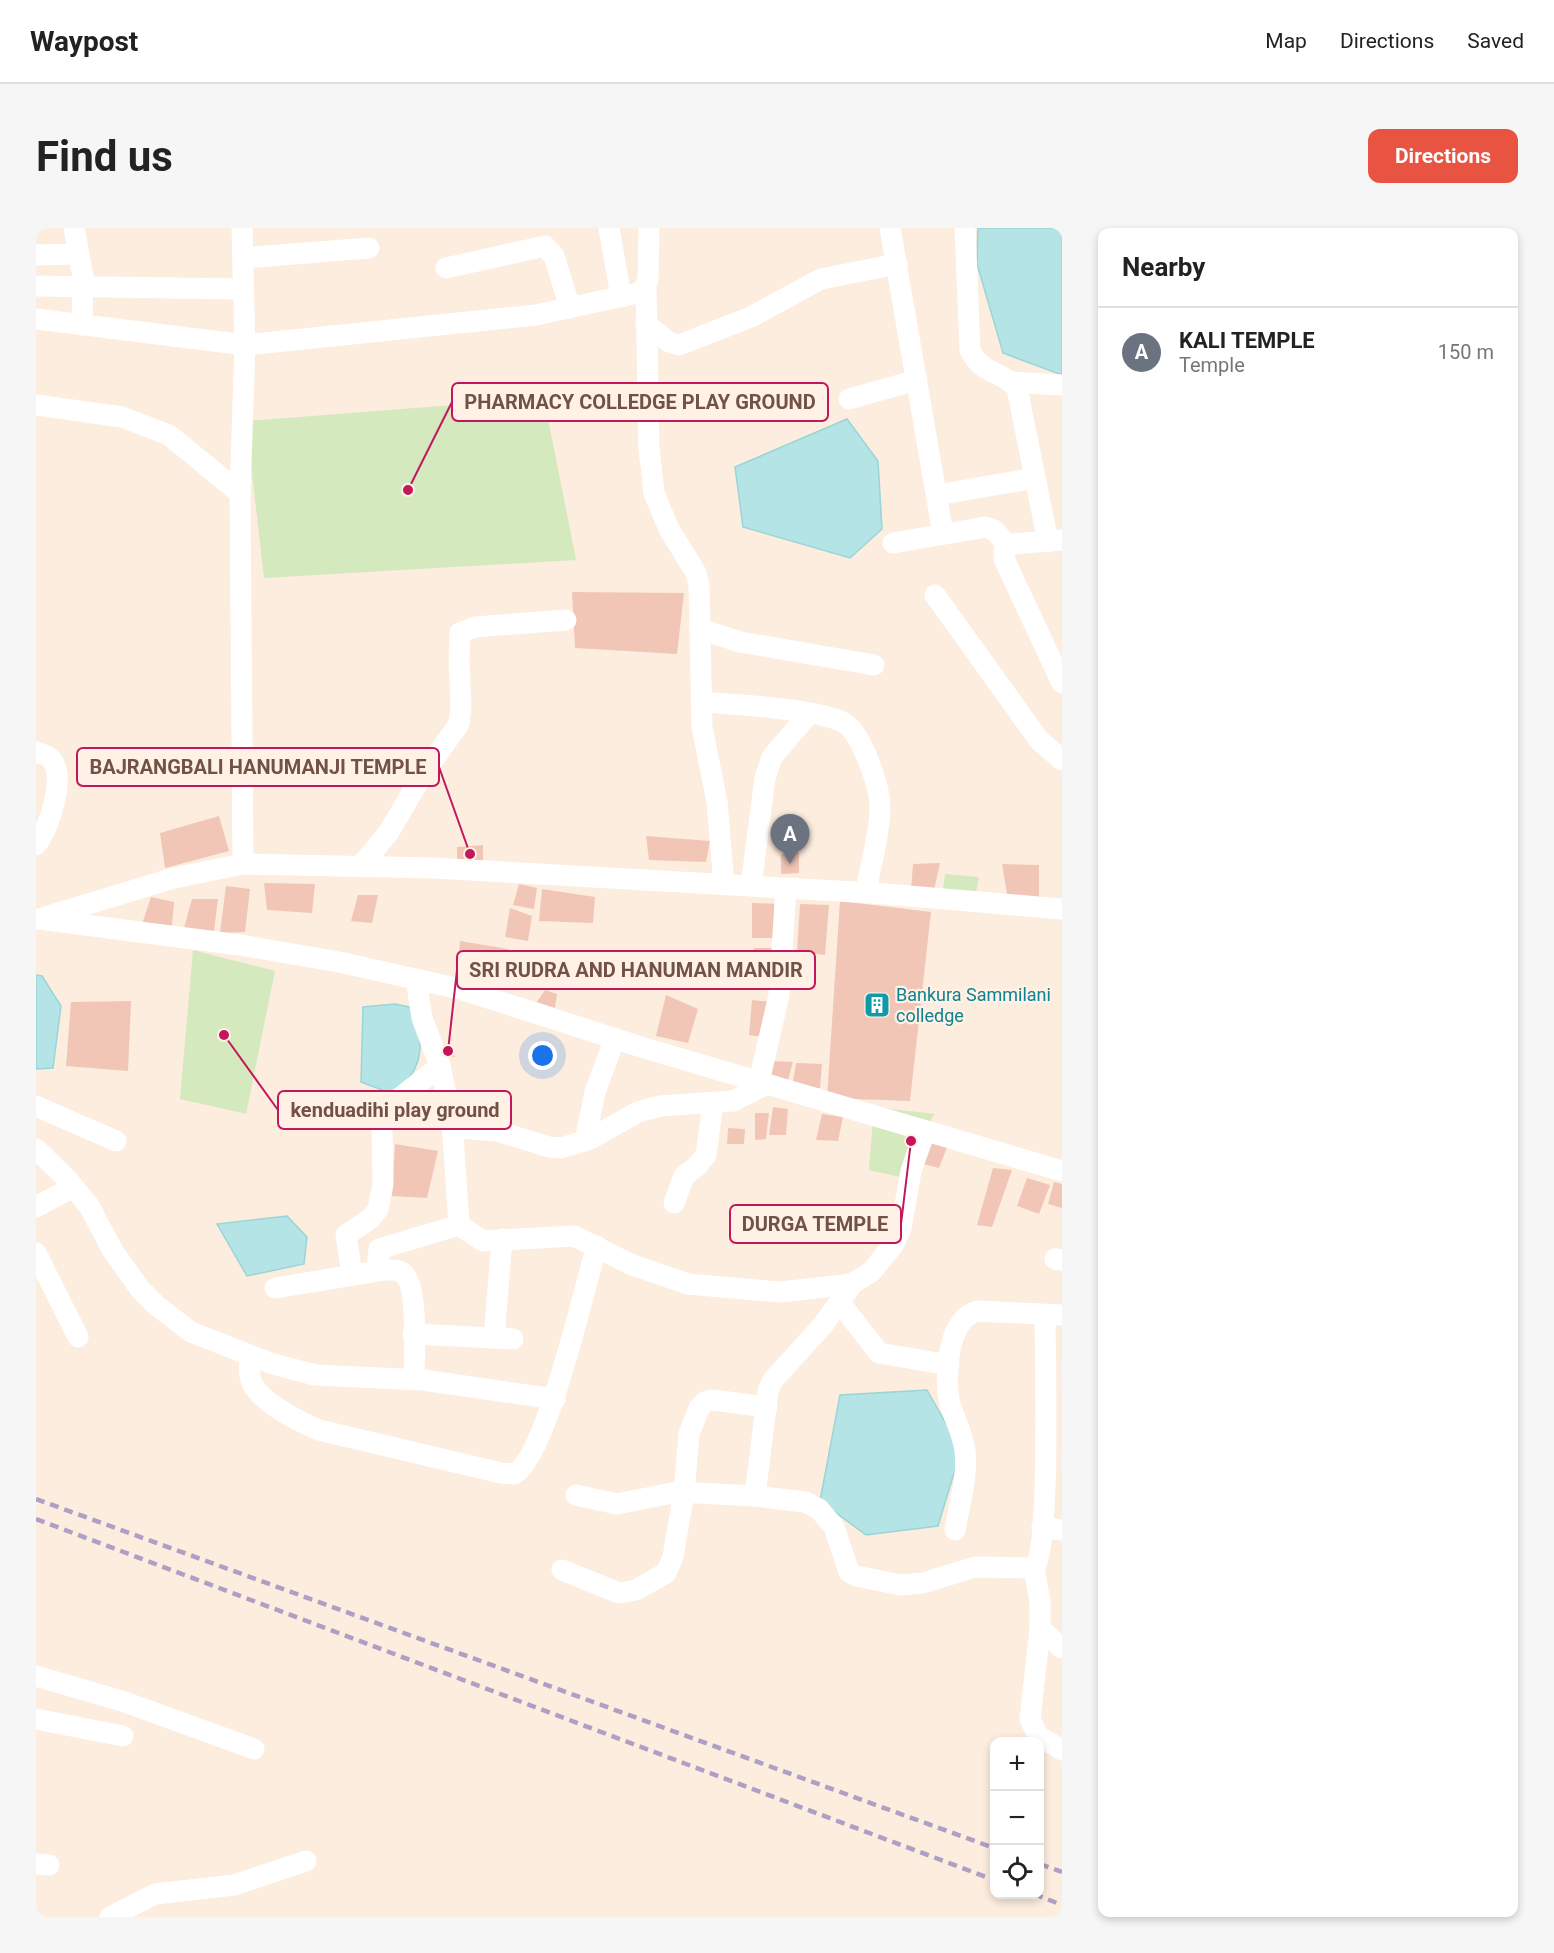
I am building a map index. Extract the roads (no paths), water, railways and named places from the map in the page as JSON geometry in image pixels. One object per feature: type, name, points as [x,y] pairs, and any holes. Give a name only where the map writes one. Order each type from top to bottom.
[{"type":"street","points":[[74,228],[82,289],[82,325]]},
{"type":"street","points":[[242,228],[245,345],[240,494],[243,864]]},
{"type":"street","points":[[609,228],[621,297]]},
{"type":"street","points":[[649,228],[646,288],[649,449],[654,492],[669,529],[696,573],[699,585],[704,746],[717,802],[724,885]]},
{"type":"street","points":[[890,228],[943,534]]},
{"type":"street","points":[[965,228],[970,350],[979,365],[1012,382],[1062,385]]},
{"type":"street","points":[[446,268],[544,246],[554,256],[570,308]]},
{"type":"street","points":[[243,258],[369,248]]},
{"type":"street","points":[[36,255],[78,254]]},
{"type":"street","points":[[646,324],[669,342],[679,345],[751,317],[825,278],[897,264]]},
{"type":"street","points":[[36,286],[82,289],[243,289]]},
{"type":"street","points":[[36,320],[245,345],[536,315],[642,292],[646,288]]},
{"type":"street","points":[[849,399],[917,381]]},
{"type":"street","points":[[1008,546],[1055,541],[1035,478],[1019,393],[1012,382]]},
{"type":"street","points":[[36,405],[122,417],[170,435],[240,494]]},
{"type":"street","points":[[937,495],[1035,478]]},
{"type":"street","points":[[893,543],[986,527],[994,530],[1008,546]]},
{"type":"street","points":[[1008,546],[1004,559],[1062,683]]},
{"type":"street","points":[[934,595],[1039,740],[1062,760]]},
{"type":"street","points":[[360,867],[389,832],[421,777],[459,724],[461,715],[460,633],[475,627],[566,620]]},
{"type":"street","points":[[700,629],[740,642],[874,665]]},
{"type":"street","points":[[701,702],[756,705],[844,723],[851,729],[877,780],[880,809],[866,892]]},
{"type":"street","points":[[751,886],[764,787],[772,757],[808,715]]},
{"type":"street","points":[[36,752],[47,755],[55,766],[56,792],[48,826],[36,844]]},
{"type":"street","points":[[37,920],[174,878],[243,864],[434,868],[866,892],[1062,909]]},
{"type":"street","points":[[452,1121],[461,1128],[516,1135],[549,1148],[561,1148],[585,1141],[638,1112],[660,1106],[713,1103],[744,1097],[763,1083],[780,995],[786,888]]},
{"type":"street","points":[[37,920],[240,945],[339,962],[460,989],[763,1083],[1062,1171]]},
{"type":"street","points":[[416,979],[422,1018],[440,1066],[452,1121],[459,1225]]},
{"type":"street","points":[[585,1141],[595,1092],[615,1038]]},
{"type":"street","points":[[352,1275],[346,1234],[375,1215],[381,1197],[383,1116],[391,1104],[440,1066]]},
{"type":"street","points":[[674,1203],[684,1176],[706,1155],[713,1103]]},
{"type":"street","points":[[36,1106],[116,1141]]},
{"type":"street","points":[[459,1225],[483,1241],[574,1236],[630,1264],[670,1280],[711,1288],[780,1292],[853,1282],[871,1272],[898,1236],[908,1181],[926,1131]]},
{"type":"street","points":[[36,1149],[89,1206],[112,1251],[140,1289],[157,1306],[191,1332],[250,1356],[315,1375],[414,1380],[555,1399]]},
{"type":"street","points":[[36,1207],[73,1187]]},
{"type":"street","points":[[376,1271],[379,1249],[459,1225]]},
{"type":"street","points":[[413,1334],[503,1339],[502,1239]]},
{"type":"street","points":[[250,1356],[249,1370],[255,1388],[286,1414],[319,1430],[501,1473],[518,1471],[555,1399],[597,1246]]},
{"type":"street","points":[[36,1253],[78,1337]]},
{"type":"street","points":[[275,1288],[376,1271],[396,1270],[404,1274],[411,1283],[414,1380]]},
{"type":"street","points":[[755,1496],[768,1391],[779,1372],[840,1303],[853,1282]]},
{"type":"street","points":[[840,1303],[879,1353],[949,1365]]},
{"type":"street","points":[[955,1530],[966,1454],[949,1397],[951,1339],[970,1313],[977,1311],[1053,1315],[1052,1528],[1034,1568],[1040,1602],[1040,1629],[1030,1719],[1038,1736],[1062,1750]]},
{"type":"street","points":[[562,1570],[618,1593],[636,1590],[666,1573],[673,1557],[684,1492],[689,1434],[695,1416],[705,1402],[713,1400],[766,1407]]},
{"type":"street","points":[[576,1495],[617,1504],[667,1492],[755,1496],[805,1502],[819,1509],[834,1527],[845,1567],[856,1576],[912,1585],[975,1567],[1034,1568]]},
{"type":"street","points":[[1040,1629],[1062,1648]]},
{"type":"street","points":[[36,1676],[122,1701],[254,1749]]},
{"type":"street","points":[[36,1719],[123,1736]]},
{"type":"street","points":[[110,1917],[155,1894],[234,1885],[306,1861]]},
{"type":"water","points":[[978,228],[1062,228],[1062,375],[1003,353],[977,264]]},
{"type":"water","points":[[847,419],[878,461],[882,529],[850,558],[743,527],[735,467]]},
{"type":"water","points":[[36,975],[42,976],[61,1006],[53,1068],[36,1069]]},
{"type":"water","points":[[395,1004],[414,1008],[420,1045],[419,1056],[411,1076],[392,1094],[361,1082],[363,1007]]},
{"type":"water","points":[[287,1216],[307,1237],[304,1264],[247,1276],[217,1224]]},
{"type":"water","points":[[927,1390],[961,1450],[938,1526],[866,1535],[820,1501],[840,1395]]},
{"type":"railway","points":[[36,1499],[990,1847]]},
{"type":"railway","points":[[36,1519],[990,1878]]},
{"type":"railway","points":[[1044,1865],[1062,1872]]},
{"type":"railway","points":[[1044,1898],[1062,1905]]},
{"type":"place","name":"PHARMACY COLLEDGE PLAY GROUND","points":[[408,490]]},
{"type":"place","name":"BAJRANGBALI HANUMANJI TEMPLE","points":[[470,854]]},
{"type":"place","name":"KALI TEMPLE","points":[[790,864]]},
{"type":"place","name":"Bankura Sammilani colledge","points":[[877,1005]]},
{"type":"place","name":"kenduadihi play ground","points":[[224,1035]]},
{"type":"place","name":"SRI RUDRA AND HANUMAN MANDIR","points":[[448,1051]]},
{"type":"place","name":"DURGA TEMPLE","points":[[911,1141]]}]
